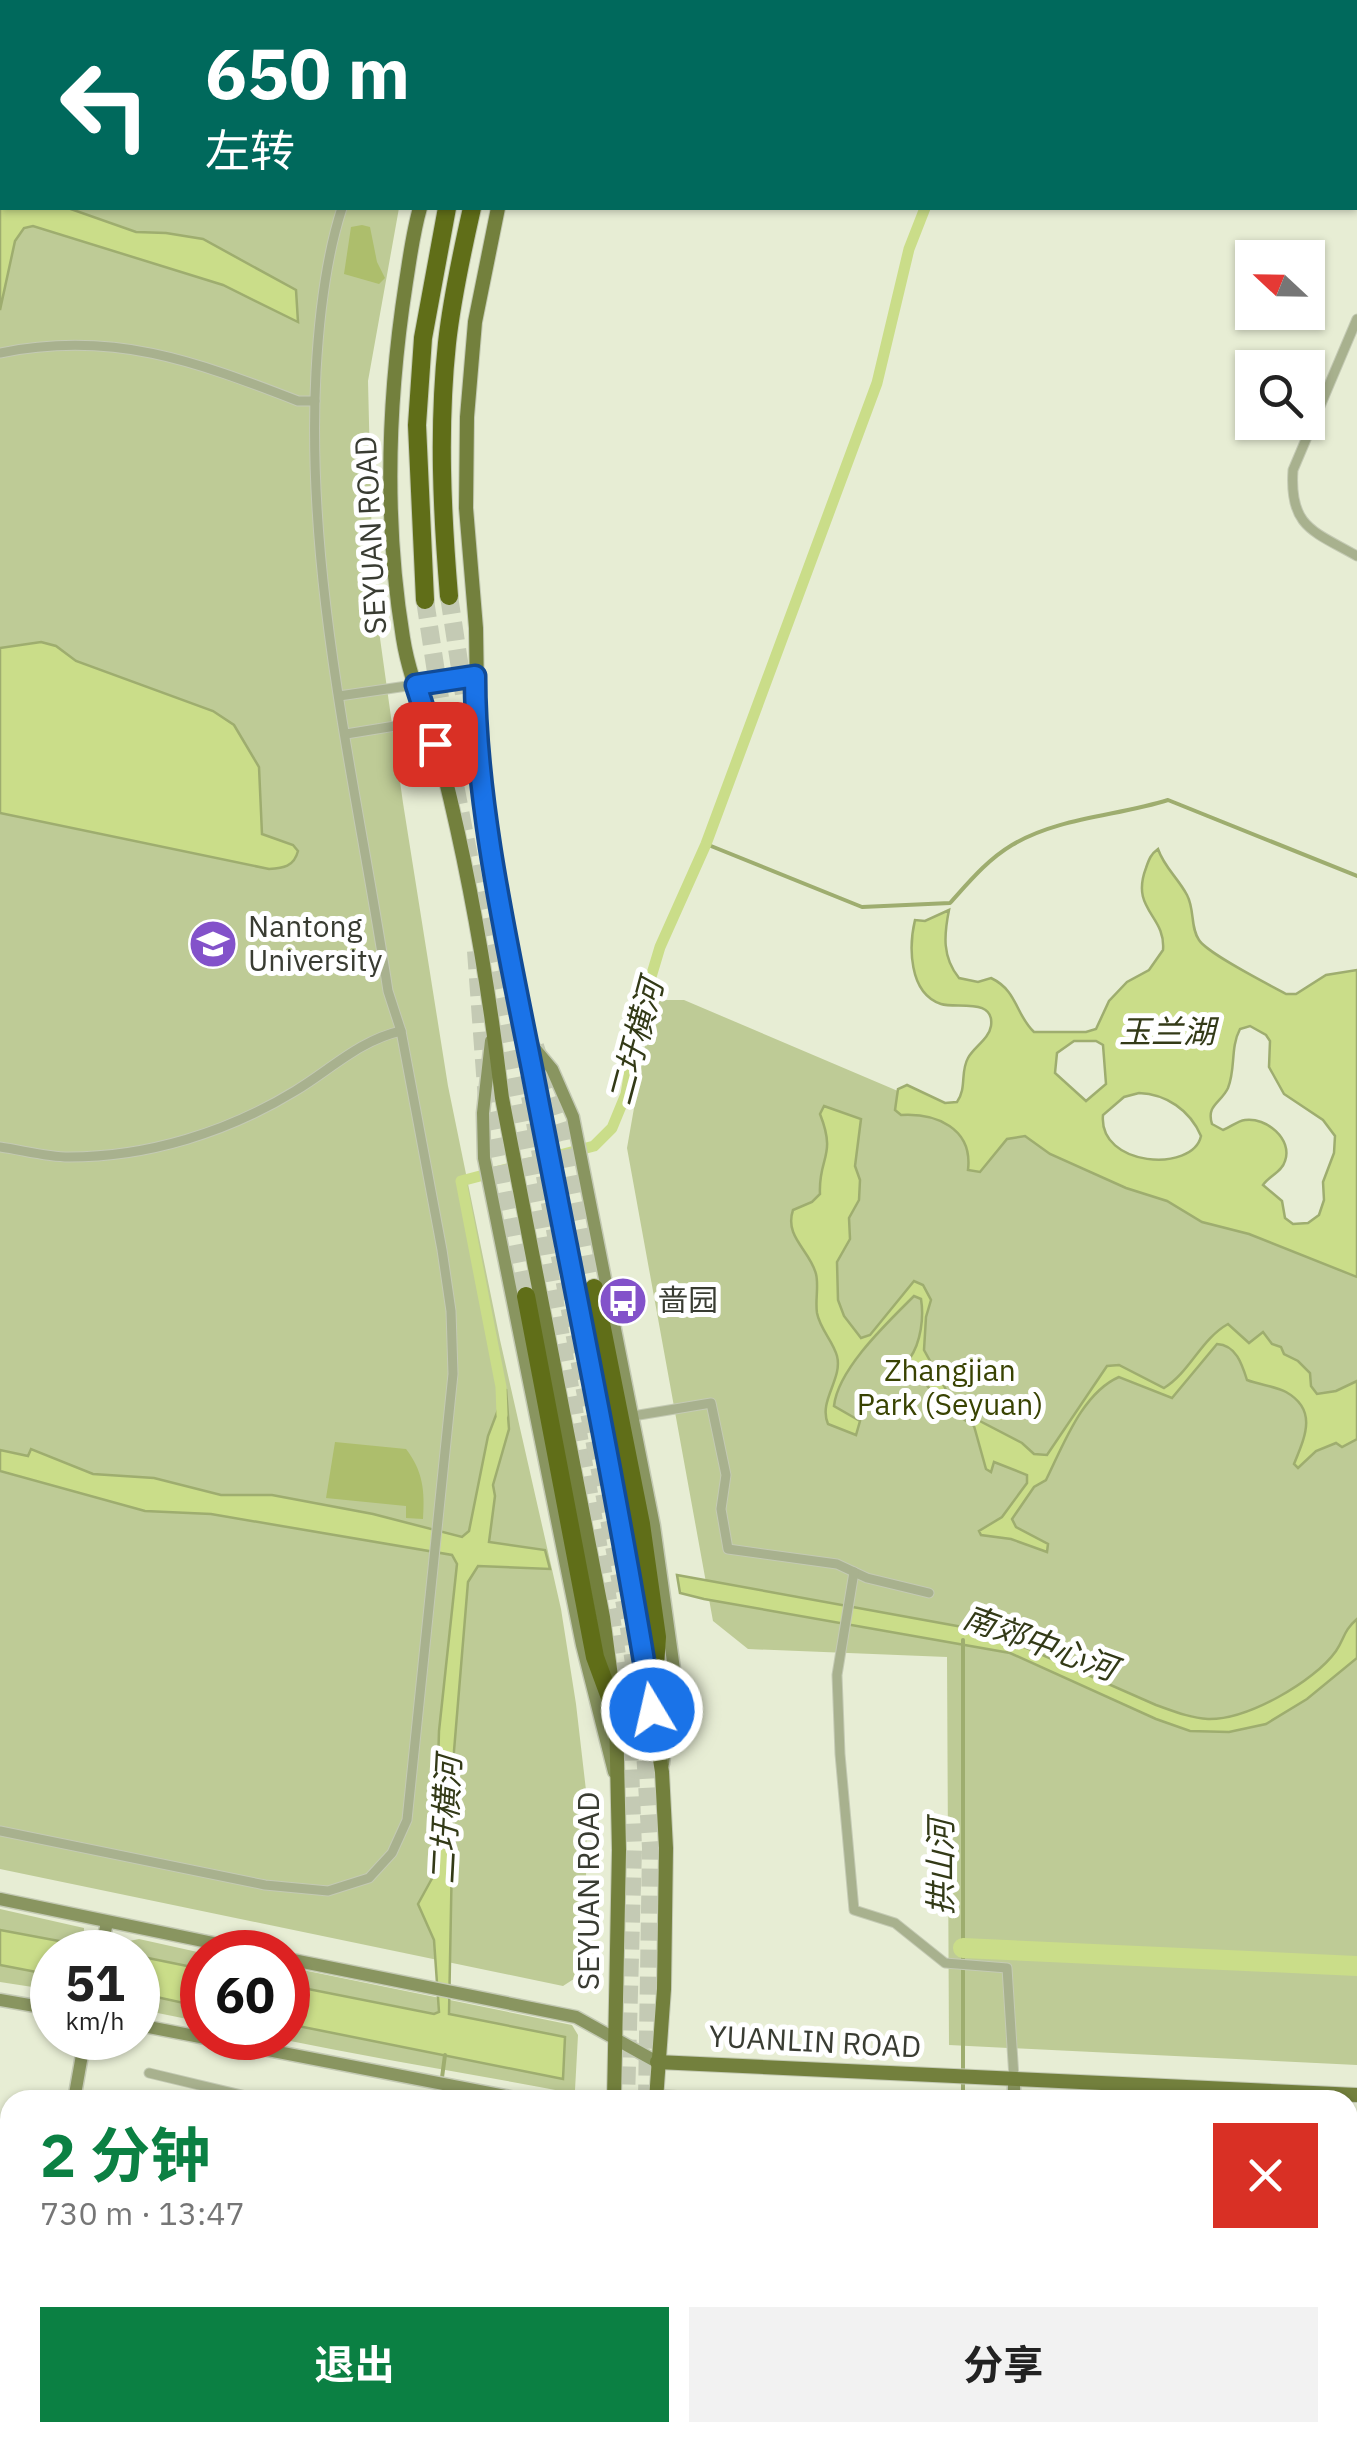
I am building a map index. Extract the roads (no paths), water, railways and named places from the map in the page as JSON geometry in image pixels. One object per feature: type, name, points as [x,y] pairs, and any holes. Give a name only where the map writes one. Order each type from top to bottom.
[{"type":"highway","points":[[425,600],[417,425],[423,338],[447,210]]},
{"type":"highway","points":[[449,596],[442,506],[442,416],[447,343],[472,210]]},
{"type":"highway","points":[[594,1288],[640,1524],[657,1637],[652,1710]]},
{"type":"highway","points":[[526,1296],[595,1657],[616,1714]]},
{"type":"main road","name":"SEYUAN ROAD","points":[[420,210],[399,329],[391,473],[396,590],[404,643],[458,838],[492,1014],[502,1098],[603,1618],[616,1714],[618,1786],[614,2090]]},
{"type":"main road","points":[[498,210],[475,322],[467,417],[466,508],[476,628],[478,761],[526,1038],[629,1564],[662,1772],[666,1884],[656,2090]]},
{"type":"main road","name":"YUANLIN ROAD","points":[[657,2062],[1256,2090]]},
{"type":"street","points":[[0,1831],[297,1890],[328,1891],[369,1878],[392,1854],[407,1820],[453,1374],[451,1311],[401,1032],[388,991],[326,619],[317,530],[314,402],[319,325],[342,210]]},
{"type":"street","points":[[1357,320],[1294,470],[1292,492],[1296,514],[1308,527],[1357,556]]},
{"type":"street","points":[[0,353],[67,344],[137,349],[196,362],[298,401],[314,402]]},
{"type":"street","points":[[340,696],[475,676]]},
{"type":"street","points":[[346,734],[475,713]]},
{"type":"street","points":[[492,1014],[482,1113],[484,1158],[582,1645],[618,1786]]},
{"type":"street","points":[[0,1147],[67,1157],[123,1152],[194,1137],[231,1126],[294,1092],[374,1037],[401,1032]]},
{"type":"street","points":[[526,1038],[552,1069],[574,1117],[654,1526],[674,1669],[662,1772]]},
{"type":"street","points":[[633,1416],[712,1402],[726,1475],[722,1509],[728,1548],[838,1564],[867,1578],[928,1593]]},
{"type":"street","points":[[854,1572],[837,1675],[854,1910],[896,1923],[945,1963],[1007,1968],[1014,2090]]},
{"type":"street","points":[[0,1898],[180,1937]]},
{"type":"street","points":[[105,1930],[107,1922]]},
{"type":"street","name":"YUANLIN ROAD","points":[[310,1962],[576,2017],[657,2062]]},
{"type":"street","points":[[0,2000],[30,2005]]},
{"type":"street","points":[[160,2029],[474,2090]]},
{"type":"street","points":[[76,2090],[81,2060]]},
{"type":"street","points":[[149,2072],[222,2090]]},
{"type":"water","points":[[0,210],[74,210],[136,232],[203,239],[296,290],[298,322],[223,285],[33,226],[24,228],[15,241],[0,310]]},
{"type":"water","points":[[41,642],[56,646],[76,661],[213,711],[234,725],[259,767],[262,834],[293,845],[298,851],[294,860],[269,869],[0,813],[0,648]]},
{"type":"water","name":"玉兰湖","points":[[1158,849],[1187,895],[1199,940],[1226,961],[1286,994],[1296,994],[1326,975],[1357,970],[1357,1277],[1249,1234],[1202,1222],[1167,1201],[1126,1188],[1050,1154],[1025,1136],[1007,1139],[980,1172],[968,1170],[965,1143],[950,1126],[927,1117],[901,1115],[895,1110],[898,1089],[907,1085],[945,1103],[957,1102],[968,1058],[991,1026],[987,1011],[941,1004],[922,990],[913,967],[915,920],[925,921],[949,910],[946,946],[959,978],[978,982],[991,978],[1000,983],[1034,1032],[1086,1032],[1096,1029],[1109,1001],[1127,982],[1149,970],[1163,950],[1159,928],[1142,894],[1146,868]],"holes":[[[1250,1026],[1266,1035],[1270,1041],[1269,1067],[1284,1094],[1323,1120],[1335,1136],[1334,1153],[1323,1182],[1324,1200],[1319,1215],[1308,1223],[1293,1224],[1285,1218],[1282,1201],[1263,1185],[1285,1161],[1285,1145],[1276,1131],[1253,1120],[1223,1130],[1212,1124],[1213,1108],[1230,1081],[1240,1029]],[[1074,1041],[1096,1041],[1103,1045],[1106,1084],[1086,1101],[1055,1073],[1057,1053]],[[1149,1094],[1176,1105],[1201,1136],[1194,1148],[1182,1156],[1147,1159],[1115,1145],[1105,1132],[1103,1115],[1124,1097]]]},
{"type":"water","points":[[824,1106],[861,1119],[855,1166],[860,1180],[859,1200],[849,1218],[850,1239],[837,1262],[838,1300],[844,1316],[861,1338],[870,1335],[914,1281],[923,1285],[931,1300],[924,1350],[949,1395],[976,1419],[1022,1443],[1034,1454],[1047,1455],[1107,1366],[1119,1365],[1164,1388],[1228,1324],[1249,1343],[1263,1332],[1272,1344],[1281,1347],[1284,1354],[1310,1373],[1311,1386],[1317,1394],[1336,1391],[1357,1381],[1357,1439],[1342,1447],[1336,1443],[1316,1451],[1298,1468],[1294,1464],[1306,1425],[1302,1407],[1286,1392],[1247,1380],[1234,1352],[1217,1344],[1172,1398],[1119,1377],[1094,1395],[1075,1422],[1046,1480],[1034,1487],[1012,1519],[1016,1527],[1048,1544],[1047,1552],[1011,1539],[981,1535],[979,1531],[1002,1517],[1027,1483],[1027,1475],[994,1462],[991,1472],[986,1469],[974,1426],[942,1405],[913,1367],[910,1358],[921,1329],[921,1299],[914,1296],[891,1319],[844,1377],[834,1406],[860,1421],[856,1435],[828,1424],[826,1407],[837,1373],[837,1356],[817,1313],[816,1274],[795,1236],[791,1220],[793,1210],[820,1194],[827,1148],[820,1114]]},
{"type":"water","points":[[506,1389],[509,1429],[493,1485],[489,1542],[545,1550],[550,1569],[478,1566],[468,1582],[454,1751],[449,2014],[565,2037],[563,2079],[310,2028],[310,1989],[439,2012],[434,1940],[418,1904],[435,1873],[439,1731],[457,1564],[452,1555],[211,1514],[145,1511],[0,1471],[0,1450],[28,1456],[31,1449],[93,1474],[154,1478],[221,1495],[272,1495],[373,1514],[462,1537],[469,1531],[488,1436]]},
{"type":"water","points":[[677,1575],[990,1632],[1156,1705],[1208,1719],[1260,1706],[1296,1686],[1326,1663],[1357,1619],[1357,1658],[1307,1699],[1266,1724],[1229,1732],[1190,1731],[1010,1653],[704,1599],[680,1593]]},
{"type":"water","points":[[0,1930],[30,1936],[30,1971],[0,1965]]},
{"type":"water","points":[[160,1960],[180,1965],[180,2002],[160,1998]]},
{"type":"waterway","name":"二圩横河","points":[[502,1415],[501,1387],[461,1181],[594,1146],[612,1128],[626,1094],[639,1017],[660,947],[706,844],[877,383],[909,249],[924,210]]},
{"type":"waterway","points":[[706,844],[862,907],[950,903],[994,857],[1030,836],[1168,800],[1357,876]]},
{"type":"waterway","name":"拱山河","points":[[963,1640],[963,2070]]},
{"type":"waterway","points":[[963,1948],[1357,1966]]},
{"type":"waterway","points":[[440,2090],[445,2055]]},
{"type":"waterway","name":"拱山河","points":[[963,2080],[963,2090]]},
{"type":"tunnel","points":[[449,596],[474,760]]},
{"type":"tunnel","points":[[425,600],[447,744],[541,1225],[629,1735],[633,1849],[626,2090]]},
{"type":"tunnel","points":[[495,899],[510,982]]},
{"type":"tunnel","points":[[476,951],[487,1101],[526,1296]]},
{"type":"tunnel","points":[[535,1046],[565,1140],[594,1288]]},
{"type":"tunnel","points":[[530,1096],[628,1621],[644,1735],[651,1848],[647,2090]]},
{"type":"place","name":"Nantong University","points":[[213,944]]},
{"type":"place","name":"啬园","points":[[623,1301]]},
{"type":"park label","name":"Zhangjian Park (Seyuan)","points":[[950,1388]]},
{"type":"water label","name":"南郊中心河","points":[[1040,1643]]}]
